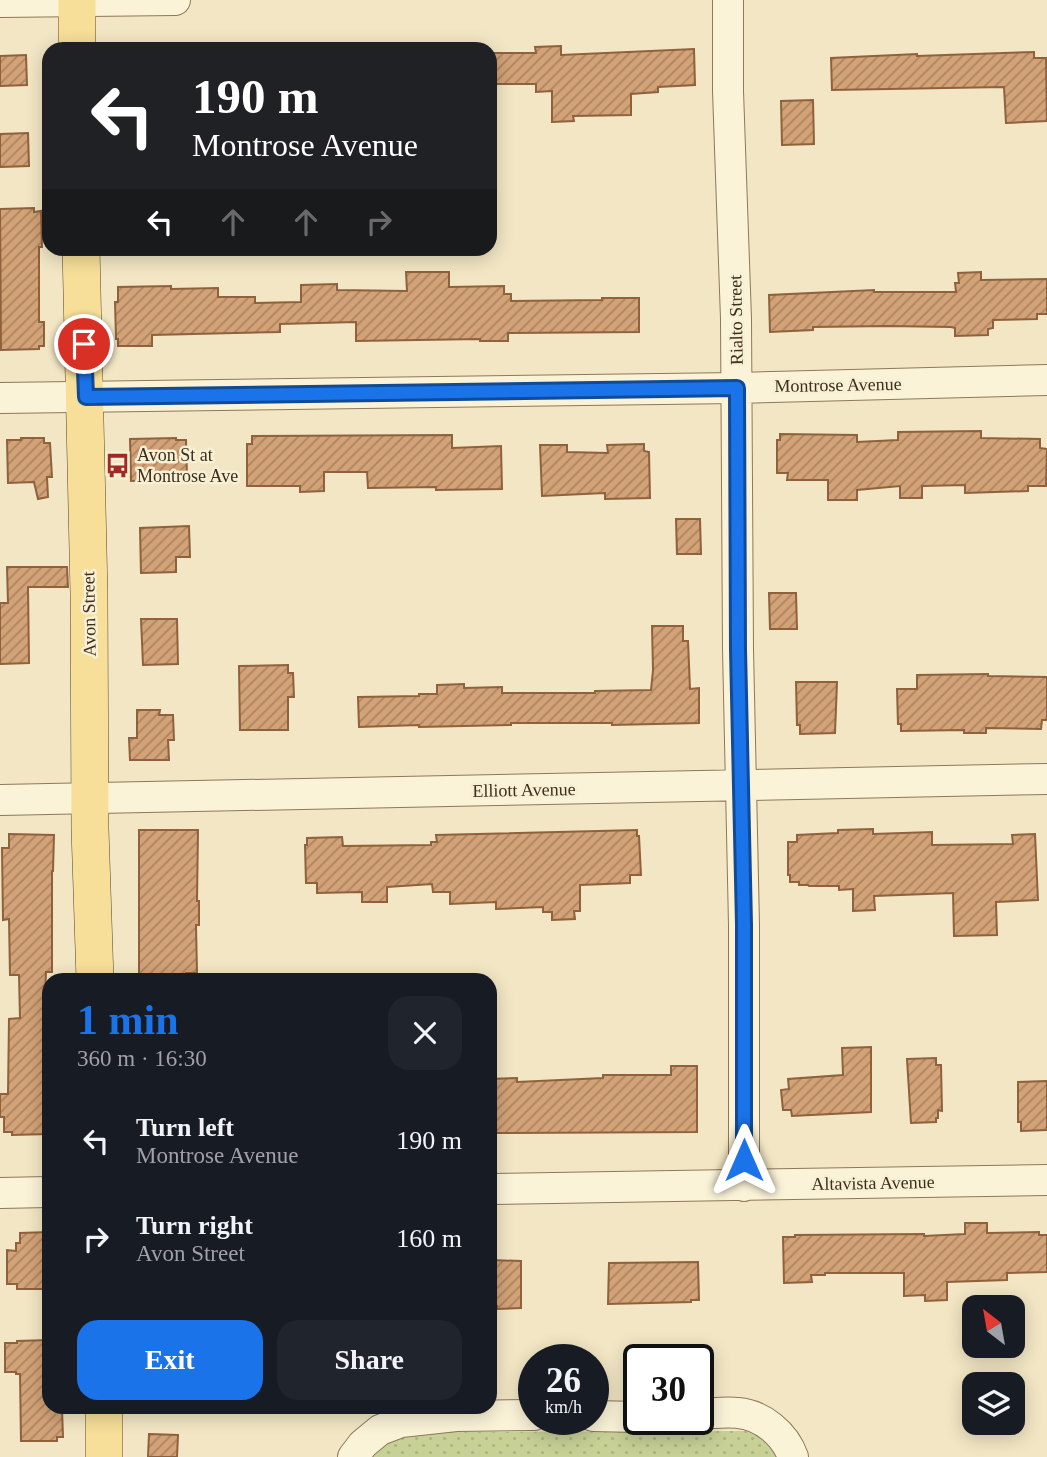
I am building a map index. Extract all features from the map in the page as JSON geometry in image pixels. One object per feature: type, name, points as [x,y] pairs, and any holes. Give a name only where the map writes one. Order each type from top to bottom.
[{"type":"main road","points":[[77,1],[77,42]]},
{"type":"main road","name":"Avon Street","points":[[81,256],[95,973]]},
{"type":"main road","points":[[104,1414],[104,1457]]},
{"type":"street","points":[[0,2],[174,0]]},
{"type":"street","name":"Rialto Street","points":[[728,0],[737,388],[738,635],[744,925],[744,1186]]},
{"type":"street","name":"Montrose Avenue","points":[[0,398],[737,388],[1047,380]]},
{"type":"street","name":"Elliott Avenue","points":[[0,800],[1047,779]]},
{"type":"street","name":"Altavista Avenue","points":[[497,1189],[1047,1180]]},
{"type":"street","points":[[0,1193],[42,1192]]},
{"type":"street","points":[[714,1413],[736,1412],[762,1420],[779,1433],[793,1457]]},
{"type":"street","points":[[353,1457],[363,1444],[380,1430],[401,1422],[456,1416],[518,1415]]},
{"type":"green space","points":[[609,1431],[623,1431],[623,1435],[714,1435],[714,1431],[746,1431],[765,1441],[779,1457],[363,1457],[377,1442],[424,1432],[609,1435]]},
{"type":"building","points":[[561,46],[561,55],[694,49],[695,85],[658,87],[658,92],[631,94],[631,115],[573,116],[574,121],[552,122],[552,91],[536,92],[536,84],[497,84],[497,53],[536,53],[535,47]]},
{"type":"building","points":[[1034,52],[1034,58],[1046,58],[1047,121],[1006,123],[1004,87],[832,90],[831,58]]},
{"type":"building","points":[[26,55],[27,85],[0,86],[0,56]]},
{"type":"building","points":[[813,100],[814,144],[782,145],[781,101]]},
{"type":"building","points":[[28,133],[29,166],[0,167],[0,134]]},
{"type":"building","points":[[34,208],[34,212],[41,211],[39,322],[44,322],[44,346],[39,346],[39,349],[1,350],[0,209]]},
{"type":"building","points":[[406,272],[449,272],[449,287],[504,286],[504,294],[511,294],[511,301],[639,298],[639,332],[508,333],[508,341],[356,341],[356,322],[280,324],[280,332],[152,335],[152,346],[118,346],[116,339],[115,302],[118,302],[118,287],[218,288],[218,297],[255,297],[255,303],[301,302],[301,285],[337,284],[337,290],[407,291]]},
{"type":"building","points":[[981,272],[981,280],[1047,279],[1047,314],[1037,314],[1037,319],[993,320],[993,328],[988,329],[988,335],[955,336],[955,328],[951,327],[888,326],[813,327],[813,330],[770,332],[769,295],[874,290],[956,292],[958,273]]},
{"type":"building","points":[[981,431],[981,438],[1040,439],[1040,448],[1047,449],[1046,486],[1028,486],[1028,491],[965,493],[965,485],[922,486],[922,498],[900,498],[900,486],[857,490],[857,500],[828,500],[828,480],[787,480],[788,473],[777,473],[777,440],[780,440],[780,434],[857,435],[857,442],[898,440],[898,432]]},
{"type":"building","points":[[452,435],[452,448],[501,446],[502,489],[368,488],[367,472],[324,472],[324,491],[300,492],[300,486],[247,486],[247,444],[252,444],[252,436]]},
{"type":"building","points":[[44,438],[44,443],[50,443],[52,477],[47,477],[48,497],[38,499],[34,482],[8,483],[7,440]]},
{"type":"building","points":[[130,439],[186,440],[187,477],[131,481]]},
{"type":"building","points":[[644,444],[644,451],[649,452],[650,498],[605,499],[605,493],[542,496],[540,445],[567,445],[567,452],[608,453],[607,445]]},
{"type":"building","points":[[676,519],[700,519],[701,554],[677,554]]},
{"type":"building","points":[[189,526],[190,557],[176,557],[176,572],[141,573],[140,528]]},
{"type":"building","points":[[7,567],[67,567],[68,587],[28,587],[29,663],[0,664],[0,603],[8,603]]},
{"type":"building","points":[[769,593],[796,593],[797,629],[770,629]]},
{"type":"building","points":[[141,619],[177,619],[178,664],[143,665]]},
{"type":"building","points":[[652,626],[683,626],[683,641],[688,641],[690,689],[699,688],[699,723],[511,723],[359,727],[358,697],[437,694],[437,685],[464,684],[464,688],[502,687],[502,693],[651,690]]},
{"type":"building","points":[[288,665],[288,673],[293,673],[294,697],[288,697],[288,730],[240,730],[239,666]]},
{"type":"building","points":[[917,675],[1047,677],[1047,720],[1042,720],[1041,729],[986,728],[986,733],[964,733],[964,730],[901,731],[901,724],[898,724],[897,689],[917,689]]},
{"type":"building","points":[[796,682],[837,682],[835,733],[800,734],[800,725],[797,725]]},
{"type":"building","points":[[137,710],[160,710],[159,715],[173,715],[174,740],[168,740],[169,760],[130,760],[129,738],[137,738]]},
{"type":"building","points":[[873,829],[873,834],[932,832],[932,845],[1013,844],[1012,835],[1035,834],[1038,900],[996,902],[997,935],[954,936],[953,893],[874,896],[875,910],[853,911],[853,889],[839,890],[839,886],[809,886],[790,882],[788,842],[797,842],[797,835]]},
{"type":"building","points":[[139,830],[198,830],[197,973],[139,973]]},
{"type":"building","points":[[637,830],[641,875],[630,875],[630,883],[580,885],[580,911],[574,911],[575,919],[552,920],[552,912],[543,912],[543,907],[496,909],[496,902],[450,904],[450,892],[433,892],[432,884],[387,887],[387,902],[362,902],[362,892],[317,893],[317,883],[306,883],[307,838],[342,837],[343,846],[431,845],[431,842],[437,842],[436,835]]},
{"type":"building","points":[[9,834],[54,835],[52,972],[42,973],[42,1134],[12,1135],[12,1132],[4,1132],[4,1117],[0,1117],[0,1094],[8,1094],[9,1019],[20,1018],[19,975],[10,975],[9,919],[3,920],[2,848],[9,848]]},
{"type":"building","points":[[871,1047],[871,1112],[792,1116],[791,1110],[783,1110],[781,1090],[789,1089],[788,1079],[843,1075],[842,1048]]},
{"type":"building","points":[[936,1058],[936,1065],[941,1065],[942,1111],[938,1110],[936,1122],[911,1123],[907,1059]]},
{"type":"building","points":[[671,1066],[697,1066],[697,1132],[497,1133],[497,1079],[517,1078],[517,1082],[603,1078],[603,1075],[671,1075]]},
{"type":"building","points":[[1047,1081],[1047,1130],[1021,1131],[1021,1122],[1018,1122],[1018,1082]]},
{"type":"building","points":[[965,1223],[987,1223],[987,1233],[1039,1232],[1039,1235],[1047,1235],[1047,1272],[1007,1273],[1007,1280],[947,1282],[947,1300],[925,1301],[925,1295],[904,1296],[904,1273],[825,1273],[811,1275],[812,1282],[784,1283],[783,1237],[965,1234]]},
{"type":"building","points":[[42,1232],[42,1289],[17,1289],[17,1284],[7,1284],[7,1250],[16,1251],[16,1243],[20,1243],[20,1233]]},
{"type":"building","points":[[497,1260],[521,1261],[521,1308],[497,1309]]},
{"type":"building","points":[[698,1262],[699,1300],[608,1304],[609,1263]]},
{"type":"building","points":[[42,1340],[42,1414],[62,1414],[63,1437],[57,1437],[57,1441],[21,1441],[20,1374],[5,1372],[5,1343]]},
{"type":"building","points":[[149,1434],[178,1435],[177,1457],[148,1457]]},
{"type":"place","name":"Avon St at Montrose Ave","points":[[117,465]]},
{"type":"route","points":[[84,344],[86,397],[737,388],[738,649],[744,925],[744,1160]]}]
